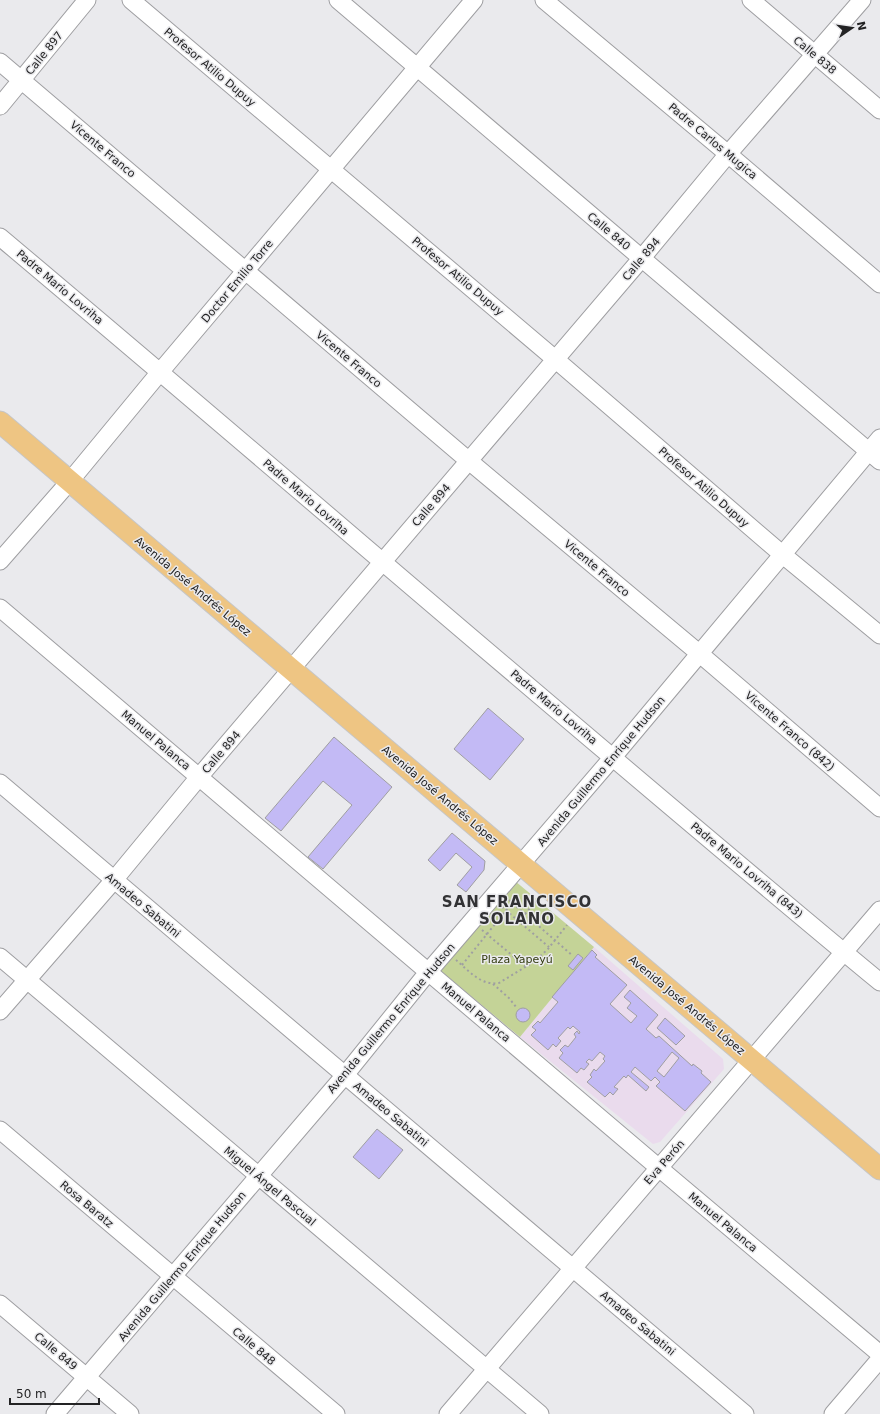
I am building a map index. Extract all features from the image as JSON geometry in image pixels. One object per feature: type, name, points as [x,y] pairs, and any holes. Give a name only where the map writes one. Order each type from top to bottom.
[{"type":"main road","name":"Avenida José Andrés López","points":[[0,422],[880,1169]]},
{"type":"street","name":"Calle 897","points":[[0,106],[87,0]]},
{"type":"street","name":"Profesor Atilio Dupuy","points":[[131,0],[555,359],[783,555],[880,635]]},
{"type":"street","name":"Calle 840","points":[[338,0],[874,456]]},
{"type":"street","name":"Doctor Emilio Torre","points":[[0,561],[70,481],[474,0]]},
{"type":"street","name":"Padre Carlos Mugica","points":[[544,0],[880,284]]},
{"type":"street","name":"Calle 838","points":[[751,0],[880,110]]},
{"type":"street","name":"Calle 894","points":[[0,1012],[114,880],[199,777],[292,670],[382,562],[641,259],[728,154],[816,55],[862,0]]},
{"type":"street","name":"Vicente Franco","points":[[0,62],[469,461],[700,654]]},
{"type":"street","name":"Padre Mario Lovriha","points":[[0,236],[613,757]]},
{"type":"street","name":"Avenida Guillermo Enrique Hudson","points":[[56,1414],[345,1075],[429,972],[783,555],[874,456],[880,438]]},
{"type":"street","name":"Manuel Palanca","points":[[0,608],[880,1354]]},
{"type":"street","name":"Vicente Franco (842)","points":[[700,654],[880,808]]},
{"type":"street","name":"Padre Mario Lovriha (843)","points":[[613,757],[880,982]]},
{"type":"street","name":"Amadeo Sabatini","points":[[0,782],[745,1414]]},
{"type":"street","name":"Eva Perón","points":[[448,1414],[880,910]]},
{"type":"street","name":"Miguel Ángel Pascual","points":[[0,957],[540,1414]]},
{"type":"street","name":"Rosa Baratz","points":[[0,1130],[173,1277]]},
{"type":"street","name":"Calle 848","points":[[173,1277],[336,1414]]},
{"type":"street","name":"Calle 849","points":[[0,1304],[130,1414]]},
{"type":"street","points":[[834,1414],[880,1359]]},
{"type":"path","points":[[525,914],[548,887]]},
{"type":"path","points":[[495,895],[512,903],[573,956]]},
{"type":"path","points":[[495,895],[506,910],[549,947]]},
{"type":"path","points":[[462,965],[512,903]]},
{"type":"path","points":[[446,952],[483,982],[493,984],[499,983],[535,961],[549,947],[578,912]]},
{"type":"path","points":[[472,921],[526,967]]},
{"type":"path","points":[[493,984],[509,998],[516,1007]]},
{"type":"shaded area","points":[[594,947],[723,1059],[724,1069],[660,1142],[653,1144],[520,1037]]},
{"type":"green space","name":"Plaza Yapeyú","points":[[515,881],[594,947],[520,1037],[441,971]]},
{"type":"building","points":[[488,708],[524,739],[490,780],[454,749]]},
{"type":"building","points":[[334,737],[392,787],[323,869],[308,857],[352,805],[323,781],[281,831],[265,818]]},
{"type":"building","points":[[452,833],[485,861],[484,870],[466,892],[457,885],[472,867],[456,853],[440,871],[428,860]]},
{"type":"building","points":[[592,950],[597,955],[595,957],[627,985],[610,1004],[631,1023],[637,1016],[627,1008],[631,1003],[624,997],[630,990],[658,1015],[646,1029],[656,1038],[659,1036],[692,1066],[693,1064],[702,1071],[701,1073],[711,1082],[685,1111],[656,1086],[660,1082],[655,1077],[651,1081],[635,1067],[631,1072],[649,1087],[646,1091],[628,1075],[626,1078],[624,1076],[614,1087],[618,1089],[613,1095],[610,1092],[605,1097],[587,1082],[592,1077],[590,1075],[594,1069],[596,1071],[605,1061],[603,1059],[605,1056],[600,1052],[592,1061],[589,1059],[586,1062],[589,1064],[584,1070],[581,1068],[577,1073],[559,1058],[563,1053],[560,1050],[565,1045],[568,1047],[576,1037],[574,1034],[577,1031],[579,1034],[580,1032],[573,1026],[570,1029],[568,1027],[558,1038],[561,1041],[556,1047],[553,1044],[548,1050],[531,1035],[536,1030],[532,1027],[538,1021],[540,1023],[558,1002],[552,997]],"holes":[[[672,1052],[679,1058],[664,1077],[657,1071]]]},
{"type":"building","points":[[578,954],[583,958],[573,970],[568,966]]},
{"type":"building","points":[[523,1008],[528,1010],[530,1015],[528,1020],[523,1022],[518,1020],[516,1015],[518,1010]]},
{"type":"building","points":[[665,1018],[685,1036],[676,1045],[657,1028]]},
{"type":"building","points":[[377,1129],[403,1150],[379,1179],[353,1157]]},
{"type":"district","name":"SAN FRANCISCO SOLANO","points":[[517,910]]}]
